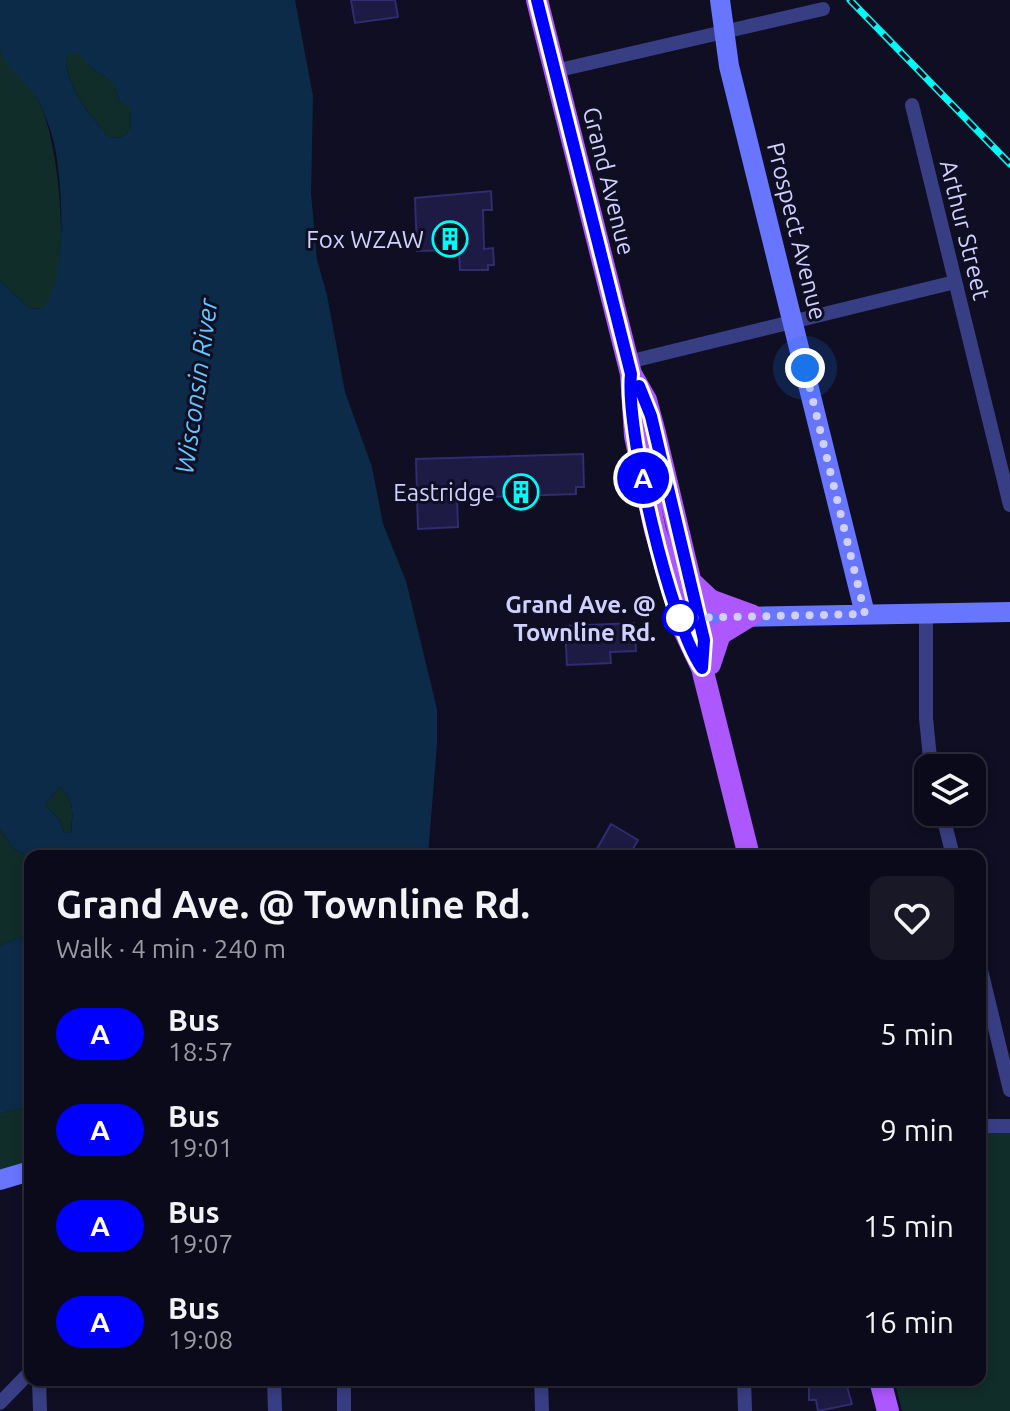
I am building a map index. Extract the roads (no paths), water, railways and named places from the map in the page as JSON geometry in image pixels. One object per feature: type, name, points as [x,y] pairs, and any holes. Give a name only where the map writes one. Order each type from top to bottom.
[{"type":"main road","name":"Grand Avenue","points":[[537,0],[629,368],[640,461],[689,618]]},
{"type":"main road","name":"Grand Avenue","points":[[629,368],[648,405],[689,579],[692,652],[703,674],[747,850]]},
{"type":"main road","points":[[689,579],[710,600],[751,615]]},
{"type":"main road","points":[[703,674],[720,634],[751,615]]},
{"type":"main road","points":[[882,1386],[888,1411]]},
{"type":"street","name":"Prospect Avenue","points":[[720,0],[729,66],[865,614]]},
{"type":"street","points":[[555,71],[823,9]]},
{"type":"street","name":"Arthur Street","points":[[912,105],[1010,505]]},
{"type":"street","points":[[629,368],[793,322],[955,282]]},
{"type":"street","points":[[689,618],[1010,612]]},
{"type":"street","points":[[926,613],[926,718],[930,754]]},
{"type":"street","points":[[946,826],[952,850]]},
{"type":"street","points":[[986,991],[1010,1090]]},
{"type":"street","points":[[986,1126],[1010,1126]]},
{"type":"street","points":[[0,1180],[24,1173]]},
{"type":"street","points":[[0,1403],[24,1378]]},
{"type":"street","points":[[39,1386],[40,1411]]},
{"type":"street","points":[[274,1386],[275,1411]]},
{"type":"street","points":[[344,1386],[344,1411]]},
{"type":"street","points":[[541,1386],[542,1411]]},
{"type":"street","points":[[744,1386],[745,1411]]},
{"type":"water","name":"Wisconsin River","points":[[0,0],[295,0],[313,96],[311,193],[317,260],[327,295],[345,392],[372,467],[383,524],[406,581],[437,709],[428,850],[24,850],[24,854],[13,848],[0,829],[0,281],[29,308],[41,309],[50,297],[56,278],[60,256],[61,204],[57,159],[44,112],[36,96],[12,70],[0,49]],"holes":[[[76,51],[93,69],[114,83],[119,101],[130,107],[131,130],[120,138],[108,137],[86,109],[74,90],[66,56]],[[59,787],[70,801],[71,833],[64,832],[59,819],[45,805]]]},
{"type":"water","points":[[24,936],[24,1108],[0,1113],[0,946]]},
{"type":"railway","points":[[850,0],[1010,164]]},
{"type":"place","name":"Fox WZAW","points":[[450,239]]},
{"type":"place","name":"Eastridge","points":[[521,492]]},
{"type":"place","name":"Grand Ave. @ Townline Rd.","points":[[680,618]]}]
